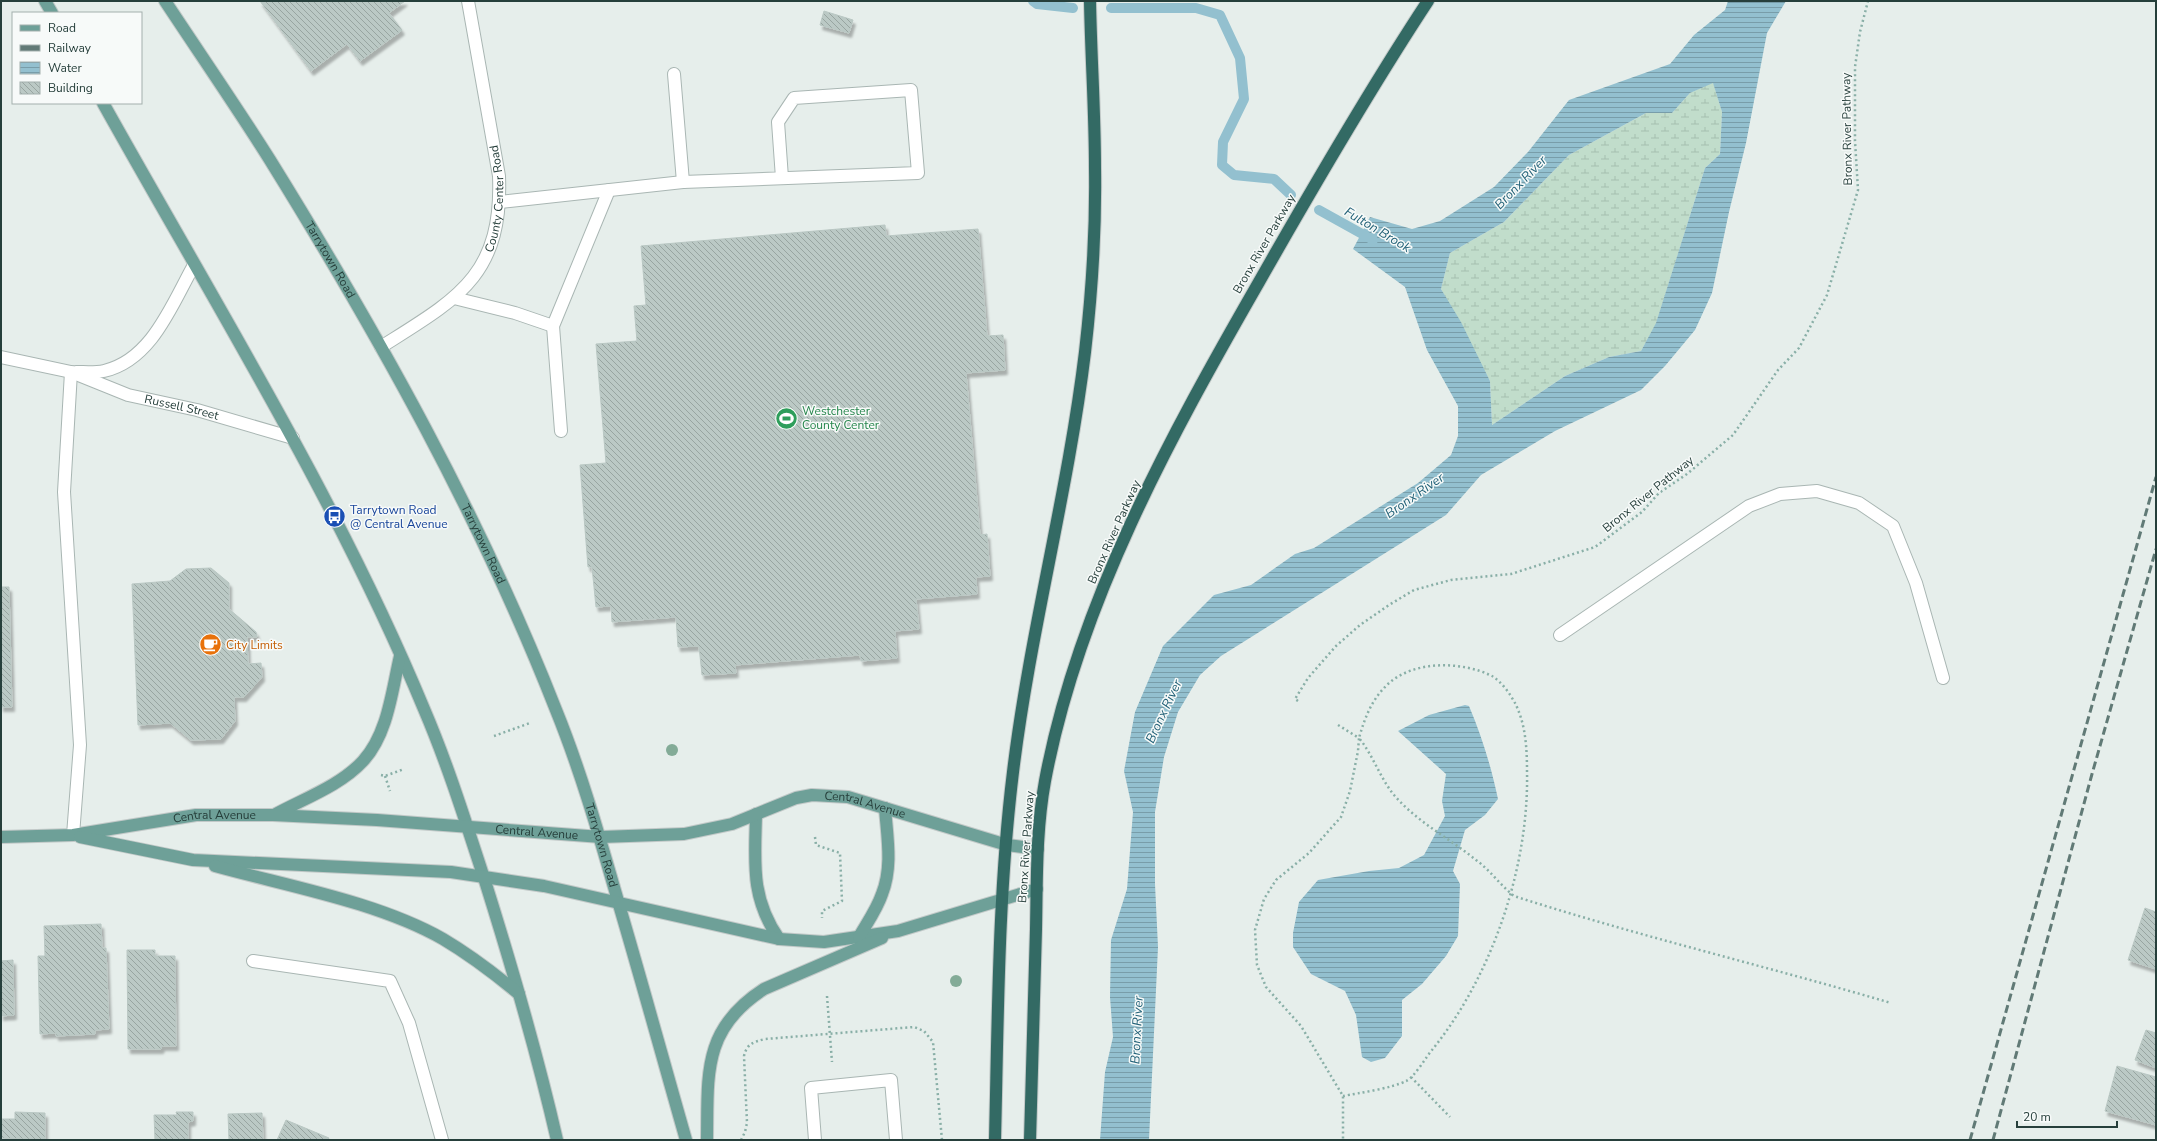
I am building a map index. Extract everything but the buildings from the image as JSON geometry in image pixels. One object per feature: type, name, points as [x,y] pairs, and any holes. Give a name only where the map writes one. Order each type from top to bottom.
[{"type":"highway","name":"Bronx River Parkway","points":[[995,1140],[1002,900],[1017,744],[1076,412],[1086,338],[1092,263],[1095,172],[1090,1]]},
{"type":"highway","name":"Bronx River Parkway","points":[[1030,1140],[1038,849],[1045,782],[1063,707],[1092,619],[1131,524],[1169,446],[1223,345],[1341,140],[1428,1]]},
{"type":"main road","points":[[45,1],[51,12]]},
{"type":"main road","name":"Tarrytown Road","points":[[165,1],[265,152],[381,347],[452,477],[523,629],[558,713],[600,837],[686,1140]]},
{"type":"main road","points":[[104,104],[293,438],[360,571],[424,709],[468,826],[519,994],[557,1140]]},
{"type":"main road","points":[[273,815],[334,783],[363,761],[372,748],[384,722],[400,656]]},
{"type":"main road","name":"Central Avenue","points":[[1,837],[73,835],[196,815],[273,815],[468,826],[600,837],[684,834],[720,827],[796,798],[812,795],[848,797],[1007,845],[1038,849]]},
{"type":"main road","points":[[859,937],[876,908],[887,877],[889,863],[885,808]]},
{"type":"main road","points":[[756,814],[755,866],[759,899],[762,911],[779,939]]},
{"type":"main road","name":"Central Avenue","points":[[73,835],[193,860],[451,872],[483,875],[544,886],[779,939],[824,942],[898,931],[1037,889]]},
{"type":"main road","points":[[193,860],[347,902],[399,919],[442,939],[465,953],[519,994]]},
{"type":"main road","points":[[707,1140],[708,1075],[710,1060],[716,1042],[734,1013],[747,1000],[769,986],[898,931]]},
{"type":"street","name":"County Center Road","points":[[381,347],[454,298],[468,284],[480,268],[490,248],[497,228],[500,202],[499,176],[468,1]]},
{"type":"street","points":[[674,74],[683,182]]},
{"type":"street","points":[[500,202],[683,182],[782,178],[918,172],[911,90],[794,98],[778,122],[782,178]]},
{"type":"street","points":[[561,431],[553,326],[609,190]]},
{"type":"street","name":"Russell Street","points":[[71,372],[103,372],[120,365],[133,357],[156,333],[194,265]]},
{"type":"street","points":[[454,298],[515,313],[553,326]]},
{"type":"street","name":"Russell Street","points":[[1,357],[71,372],[128,395],[197,410],[293,438]]},
{"type":"street","points":[[71,372],[64,492],[80,745],[73,835]]},
{"type":"street","points":[[1560,635],[1749,506],[1780,494],[1817,491],[1859,503],[1893,526],[1916,582],[1943,678]]},
{"type":"street","points":[[253,961],[390,981],[410,1023],[442,1140]]},
{"type":"street","points":[[815,1140],[811,1088],[891,1080],[896,1140]]},
{"type":"path","name":"Bronx River Pathway","points":[[1298,701],[1295,699],[1303,685],[1336,646],[1360,625],[1389,605],[1414,590],[1458,579],[1511,574],[1595,548],[1642,512],[1659,493],[1687,474],[1733,435],[1778,370],[1799,348],[1827,295],[1858,190],[1855,140],[1855,67],[1860,32],[1868,1]]},
{"type":"path","points":[[1343,1096],[1407,1081],[1437,1045],[1462,1008],[1492,949],[1505,914],[1518,865],[1526,819],[1528,756],[1525,734],[1516,706],[1502,684],[1493,677],[1456,666],[1435,666],[1410,672],[1389,683],[1375,698],[1365,718],[1359,738],[1350,791],[1341,818],[1309,853],[1276,880],[1264,900],[1255,930],[1257,965],[1266,987],[1300,1026],[1343,1096],[1343,1140]]},
{"type":"path","points":[[494,736],[530,723]]},
{"type":"path","points":[[1338,725],[1359,738],[1370,752],[1388,788],[1411,814],[1478,861],[1514,896],[1561,911],[1810,979],[1891,1003]]},
{"type":"path","points":[[390,791],[385,776],[404,769]]},
{"type":"path","points":[[815,836],[816,845],[840,853],[842,900],[822,911],[823,924]]},
{"type":"path","points":[[827,996],[834,1085]]},
{"type":"path","points":[[1411,1076],[1450,1117]]},
{"type":"green space","points":[[1713,82],[1722,112],[1720,154],[1705,168],[1656,324],[1641,351],[1609,357],[1565,376],[1492,425],[1490,381],[1441,289],[1450,253],[1504,222],[1569,155],[1646,113],[1672,113],[1690,93]]},
{"type":"water","name":"Bronx River","points":[[1728,1],[1786,1],[1767,33],[1746,143],[1729,212],[1712,293],[1695,330],[1665,366],[1641,390],[1555,431],[1481,475],[1446,515],[1221,656],[1200,675],[1178,712],[1164,757],[1155,812],[1155,884],[1158,947],[1149,1140],[1100,1140],[1105,1072],[1113,1037],[1110,997],[1111,940],[1127,889],[1133,812],[1124,771],[1135,712],[1163,646],[1214,595],[1251,585],[1295,554],[1314,548],[1418,483],[1451,455],[1458,436],[1458,406],[1427,350],[1405,287],[1353,249],[1370,217],[1412,229],[1440,221],[1494,187],[1528,152],[1569,100],[1670,64],[1694,35],[1725,10]],"holes":[[[1713,83],[1722,112],[1720,154],[1705,168],[1656,323],[1641,351],[1609,357],[1565,376],[1492,425],[1490,381],[1461,322],[1441,289],[1450,253],[1504,222],[1569,155],[1646,113],[1672,113],[1690,93]]]},
{"type":"water","points":[[1465,705],[1469,706],[1482,740],[1498,799],[1485,815],[1465,830],[1453,871],[1460,884],[1458,936],[1446,956],[1422,984],[1402,1000],[1402,1036],[1385,1058],[1371,1062],[1362,1057],[1356,1015],[1345,991],[1311,974],[1293,947],[1293,933],[1299,902],[1318,880],[1369,871],[1399,868],[1424,855],[1445,816],[1442,801],[1446,774],[1398,731],[1429,715]]},
{"type":"waterway","name":"Fulton Brook","points":[[1033,1],[1037,4],[1073,8]]},
{"type":"waterway","name":"Fulton Brook","points":[[1111,8],[1196,8],[1220,15],[1240,58],[1244,99],[1223,142],[1222,165],[1234,175],[1274,179],[1291,195]]},
{"type":"waterway","name":"Fulton Brook","points":[[1319,210],[1373,240]]},
{"type":"railway","points":[[1970,1140],[2156,477]]},
{"type":"railway","points":[[1993,1140],[2092,774],[2156,549]]},
{"type":"place","name":"Westchester County Center","points":[[786,418]]},
{"type":"place","name":"Tarrytown Road @ Central Avenue","points":[[334,517]]},
{"type":"place","name":"City Limits","points":[[210,645]]}]
